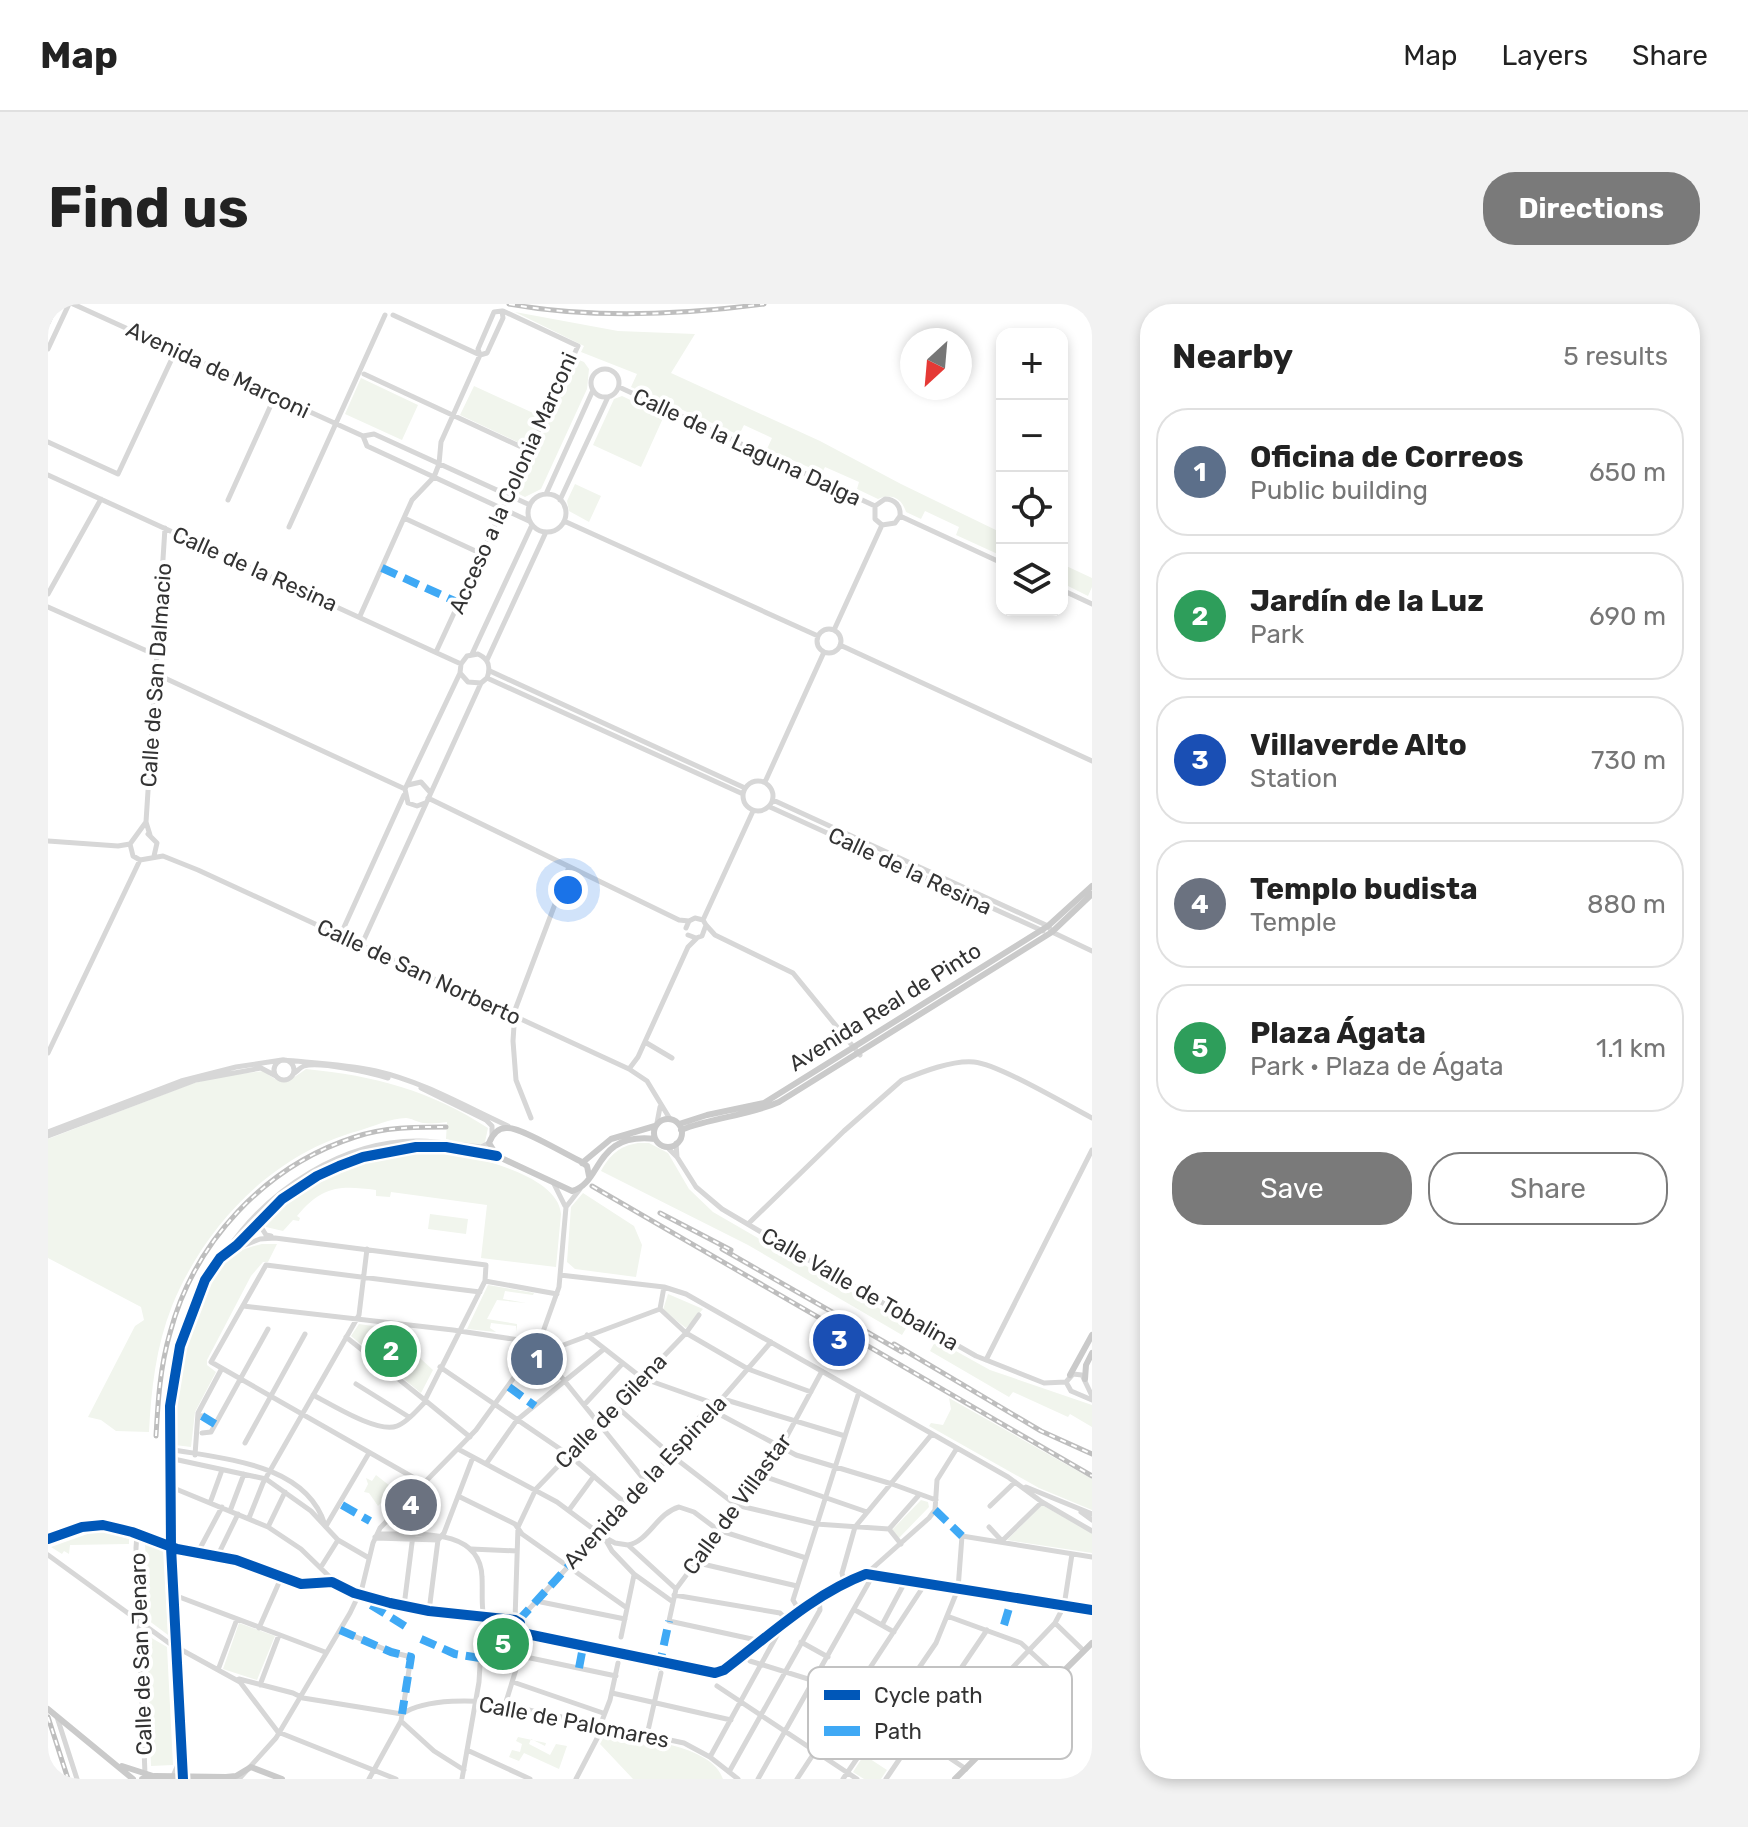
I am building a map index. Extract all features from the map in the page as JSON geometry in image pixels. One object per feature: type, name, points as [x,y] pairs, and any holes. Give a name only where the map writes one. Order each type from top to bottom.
[{"type":"main road","points":[[48,322],[56,304]]},
{"type":"main road","name":"Avenida Real de Pinto","points":[[857,1052],[1040,931],[1050,929],[1092,886]]},
{"type":"main road","name":"Avenida Real de Pinto","points":[[680,1127],[761,1110],[779,1102],[1050,929],[1092,894]]},
{"type":"main road","points":[[582,1163],[611,1139],[670,1119],[680,1127],[676,1143],[667,1147],[655,1139],[636,1138],[620,1142],[603,1157],[589,1176],[580,1188],[568,1190],[497,1156],[490,1139],[502,1128],[512,1129],[587,1166],[589,1176]]},
{"type":"main road","points":[[655,1139],[656,1125]]},
{"type":"main road","points":[[1068,1379],[1092,1335]]},
{"type":"main road","points":[[1086,1380],[1086,1365],[1092,1353]]},
{"type":"main road","points":[[1068,1667],[1092,1643]]},
{"type":"main road","points":[[48,1709],[133,1779]]},
{"type":"main road","points":[[955,1779],[976,1759]]},
{"type":"main road","points":[[115,1763],[144,1777],[154,1778],[236,1776],[251,1767],[277,1778]]},
{"type":"street","points":[[48,349],[71,304]]},
{"type":"street","name":"Avenida de Marconi","points":[[71,304],[363,436]]},
{"type":"street","points":[[360,616],[416,494],[434,477],[441,442],[452,415],[480,355],[488,350],[503,318],[502,311],[493,315],[478,349],[480,355]]},
{"type":"street","name":"Acceso a la Colonia Marconi","points":[[436,652],[578,346],[502,311]]},
{"type":"street","points":[[289,527],[385,315]]},
{"type":"street","points":[[393,315],[480,355]]},
{"type":"street","points":[[48,442],[118,474],[176,350]]},
{"type":"street","points":[[560,500],[608,397],[619,387],[616,373],[606,368],[593,375],[591,385],[599,396],[608,397]]},
{"type":"street","points":[[364,374],[530,451]]},
{"type":"street","name":"Calle de la Laguna Dalga","points":[[619,387],[875,506]]},
{"type":"street","points":[[546,494],[593,390]]},
{"type":"street","points":[[228,500],[275,396]]},
{"type":"street","points":[[340,936],[460,673],[461,664],[472,654],[531,523],[530,505],[533,499],[546,494],[560,500],[565,508],[564,521],[556,529],[546,532],[531,523],[442,480],[367,446],[363,436],[374,434],[530,505]]},
{"type":"street","points":[[426,473],[433,461]]},
{"type":"street","points":[[442,480],[448,468]]},
{"type":"street","name":"Calle de la Resina","points":[[48,475],[461,664]]},
{"type":"street","points":[[48,594],[101,499]]},
{"type":"street","points":[[885,499],[894,500],[900,507],[900,516],[891,525],[882,525],[875,519],[875,506],[885,499]]},
{"type":"street","points":[[900,516],[996,560]]},
{"type":"street","points":[[404,518],[482,554]]},
{"type":"street","points":[[564,521],[818,636]]},
{"type":"street","points":[[834,630],[882,525]]},
{"type":"street","name":"Calle de San Dalmacio","points":[[157,848],[146,822],[165,528]]},
{"type":"street","points":[[361,946],[481,683],[488,675],[487,660],[546,532]]},
{"type":"street","points":[[1068,593],[1092,604]]},
{"type":"street","points":[[48,607],[156,655]]},
{"type":"street","points":[[824,630],[834,630],[840,637],[840,645],[835,651],[824,652],[818,646],[818,636],[824,630]]},
{"type":"street","points":[[840,645],[1092,761]]},
{"type":"street","points":[[765,782],[824,652]]},
{"type":"street","points":[[472,654],[487,660]]},
{"type":"street","points":[[460,673],[468,682],[481,683]]},
{"type":"street","points":[[156,674],[405,790],[412,806],[428,798]]},
{"type":"street","points":[[488,675],[744,791]]},
{"type":"street","points":[[753,781],[765,782],[772,789],[773,800],[765,810],[753,811],[744,803],[744,791],[753,781]]},
{"type":"street","points":[[405,790],[421,782],[428,798],[679,920],[702,921],[715,935],[793,973],[857,1052]]},
{"type":"street","name":"Calle de la Resina","points":[[773,800],[1092,951]]},
{"type":"street","name":"Calle de la Resina","points":[[770,807],[1040,931]]},
{"type":"street","points":[[700,937],[705,910],[753,811]]},
{"type":"street","name":"Calle de San Dalmacio","points":[[133,853],[146,822]]},
{"type":"street","points":[[140,833],[150,835]]},
{"type":"street","points":[[48,841],[118,846],[133,853],[134,869],[48,1053]]},
{"type":"street","points":[[154,856],[157,848]]},
{"type":"street","name":"Calle de San Norberto","points":[[157,848],[163,856]]},
{"type":"street","name":"Calle de San Norberto","points":[[133,853],[163,856],[629,1069],[645,1079],[670,1119]]},
{"type":"street","points":[[531,1118],[516,1080],[515,1016],[569,867]]},
{"type":"street","points":[[679,920],[687,931],[700,937]]},
{"type":"street","points":[[688,947],[689,921]]},
{"type":"street","points":[[629,1069],[638,1057],[688,947],[700,937],[715,935]]},
{"type":"street","points":[[645,1042],[672,1058]]},
{"type":"street","points":[[638,1057],[638,1066],[645,1079]]},
{"type":"street","points":[[283,1060],[292,1063],[293,1074]]},
{"type":"street","points":[[276,1076],[275,1066],[283,1060]]},
{"type":"street","points":[[48,1134],[181,1081],[283,1060],[353,1066],[402,1078],[453,1099],[512,1129]]},
{"type":"street","points":[[748,1224],[844,1131],[902,1080],[911,1077],[959,1063],[984,1063],[1092,1118]]},
{"type":"street","points":[[48,1134],[196,1080],[261,1068],[284,1080],[310,1065],[400,1081],[435,1094],[486,1120],[492,1126],[490,1139]]},
{"type":"street","points":[[656,1125],[660,1106]]},
{"type":"street","name":"Calle de San Jenaro","points":[[246,1231],[290,1193],[339,1166],[392,1150],[446,1145],[481,1147],[490,1139]]},
{"type":"street","name":"Calle de San Jenaro","points":[[183,1778],[171,1547],[170,1406],[180,1346],[205,1280],[225,1254],[237,1245],[251,1221],[279,1194],[337,1159],[391,1144],[417,1141],[497,1156]]},
{"type":"street","points":[[676,1143],[677,1157]]},
{"type":"street","name":"Calle Valle de Tobalina","points":[[667,1147],[708,1200],[748,1224],[986,1360],[1044,1383],[1068,1379]]},
{"type":"street","points":[[986,1360],[1092,1150]]},
{"type":"street","points":[[554,1184],[566,1207]]},
{"type":"street","points":[[239,1779],[278,1732],[340,1630],[359,1595],[380,1528],[470,1437],[539,1343],[557,1294],[566,1207],[580,1188]]},
{"type":"street","points":[[262,1218],[263,1237]]},
{"type":"street","points":[[246,1231],[253,1237],[486,1265],[485,1281],[480,1292],[425,1400],[409,1417],[395,1427],[382,1428],[313,1395]]},
{"type":"street","points":[[225,1254],[263,1237]]},
{"type":"street","points":[[249,1518],[266,1479],[357,1320],[367,1249]]},
{"type":"street","points":[[423,1483],[211,1362],[264,1266],[480,1292]]},
{"type":"street","points":[[560,1275],[664,1287],[686,1294],[957,1448],[1092,1531]]},
{"type":"street","points":[[485,1281],[557,1294]]},
{"type":"street","points":[[660,1309],[664,1287]]},
{"type":"street","points":[[242,1306],[539,1343]]},
{"type":"street","points":[[660,1309],[686,1333],[748,1369],[811,1392]]},
{"type":"street","points":[[542,1353],[660,1309]]},
{"type":"street","name":"Calle de Gilena","points":[[518,1527],[536,1489],[686,1333],[699,1315]]},
{"type":"street","points":[[202,1433],[209,1434],[268,1329]]},
{"type":"street","points":[[245,1443],[305,1334]]},
{"type":"street","points":[[587,1335],[642,1378],[707,1401],[713,1409],[796,1455],[936,1500]]},
{"type":"street","points":[[346,1337],[470,1437]]},
{"type":"street","name":"Avenida de la Espinela","points":[[517,1621],[601,1535],[625,1503],[671,1455],[702,1414],[723,1399],[771,1342]]},
{"type":"street","points":[[539,1343],[542,1353],[646,1482]]},
{"type":"street","points":[[486,1464],[517,1420],[604,1349]]},
{"type":"street","points":[[584,1405],[623,1363]]},
{"type":"street","points":[[194,1463],[198,1413],[221,1370]]},
{"type":"street","points":[[439,1370],[496,1404],[569,1455],[625,1503]]},
{"type":"street","name":"Calle de Villastar","points":[[674,1595],[694,1562],[781,1447],[822,1371]]},
{"type":"street","points":[[1079,1374],[1086,1380],[1092,1398],[1068,1388],[1068,1379],[1079,1374]]},
{"type":"street","points":[[1075,1393],[1083,1391],[1086,1380]]},
{"type":"street","points":[[356,1384],[409,1417]]},
{"type":"street","points":[[800,1612],[793,1600],[859,1392]]},
{"type":"street","points":[[723,1399],[845,1436]]},
{"type":"street","points":[[616,1406],[671,1455],[736,1505],[816,1524],[889,1529],[901,1544]]},
{"type":"street","points":[[202,1416],[215,1424]]},
{"type":"street","points":[[844,1582],[842,1573],[855,1527],[932,1434]]},
{"type":"street","points":[[822,1667],[855,1610],[870,1575],[935,1510],[937,1480],[957,1448]]},
{"type":"street","points":[[169,1449],[271,1471],[306,1492],[326,1526]]},
{"type":"street","points":[[458,1449],[536,1489],[615,1543],[636,1543],[664,1514],[679,1507],[694,1512],[718,1530],[806,1558]]},
{"type":"street","points":[[326,1526],[369,1453]]},
{"type":"street","points":[[429,1611],[440,1538],[473,1457]]},
{"type":"street","points":[[169,1458],[266,1479],[307,1507],[338,1540],[370,1558]]},
{"type":"street","points":[[210,1503],[222,1470]]},
{"type":"street","points":[[230,1511],[244,1474]]},
{"type":"street","points":[[760,1475],[867,1512]]},
{"type":"street","points":[[569,1510],[594,1476]]},
{"type":"street","points":[[990,1506],[1015,1482]]},
{"type":"street","points":[[1015,1482],[1092,1517]]},
{"type":"street","points":[[170,1487],[268,1527],[289,1539],[337,1584],[359,1595],[429,1611],[517,1621]]},
{"type":"street","points":[[268,1527],[285,1492]]},
{"type":"street","points":[[889,1529],[919,1495]]},
{"type":"street","points":[[458,1496],[518,1527],[522,1534],[627,1608]]},
{"type":"street","points":[[307,1507],[314,1501]]},
{"type":"street","points":[[1002,1541],[1042,1502]]},
{"type":"street","points":[[198,1552],[222,1507]]},
{"type":"street","points":[[218,1555],[238,1514]]},
{"type":"street","points":[[48,1539],[82,1527],[103,1525],[171,1547],[245,1563],[301,1584],[337,1584]]},
{"type":"street","points":[[518,1527],[519,1630]]},
{"type":"street","points":[[989,1527],[1002,1541]]},
{"type":"street","name":"Calle de San Jenaro","points":[[137,1534],[144,1777]]},
{"type":"street","points":[[601,1535],[634,1574],[674,1595],[780,1613],[784,1617],[784,1623],[710,1757]]},
{"type":"street","points":[[919,1667],[936,1643],[958,1589],[962,1536],[1092,1557]]},
{"type":"street","points":[[375,1537],[440,1538],[471,1549],[517,1551]]},
{"type":"street","points":[[404,1606],[413,1537]]},
{"type":"street","points":[[321,1567],[338,1540]]},
{"type":"street","points":[[628,1545],[674,1595]]},
{"type":"street","points":[[471,1549],[481,1568],[483,1616],[487,1626]]},
{"type":"street","points":[[1011,1667],[1055,1623],[1064,1606],[1072,1554]]},
{"type":"street","points":[[48,1555],[176,1647],[242,1684],[278,1732],[396,1779]]},
{"type":"street","points":[[694,1562],[797,1586]]},
{"type":"street","points":[[621,1637],[634,1574]]},
{"type":"street","points":[[487,1626],[519,1630],[715,1673],[724,1670],[784,1623],[844,1582],[870,1575],[1092,1610]]},
{"type":"street","points":[[259,1628],[281,1578]]},
{"type":"street","points":[[882,1625],[906,1580]]},
{"type":"street","points":[[870,1667],[925,1584]]},
{"type":"street","points":[[174,1595],[325,1652]]},
{"type":"street","points":[[674,1595],[669,1621],[762,1641]]},
{"type":"street","points":[[538,1598],[541,1602],[625,1619]]},
{"type":"street","points":[[729,1772],[820,1610],[819,1599]]},
{"type":"street","points":[[123,1609],[132,1608],[138,1601]]},
{"type":"street","points":[[855,1610],[894,1632]]},
{"type":"street","points":[[947,1616],[1021,1643],[1047,1667]]},
{"type":"street","points":[[218,1670],[237,1619]]},
{"type":"street","points":[[1055,1623],[1084,1651]]},
{"type":"street","points":[[462,1779],[476,1700],[482,1631],[487,1626]]},
{"type":"street","points":[[340,1630],[391,1652],[411,1657],[401,1717],[369,1779]]},
{"type":"street","points":[[962,1667],[987,1630]]},
{"type":"street","points":[[505,1705],[527,1634]]},
{"type":"street","points":[[260,1685],[279,1635]]},
{"type":"street","points":[[801,1642],[828,1657]]},
{"type":"street","points":[[521,1656],[616,1676]]},
{"type":"street","points":[[750,1661],[808,1680]]},
{"type":"street","points":[[576,1779],[601,1727],[618,1663]]},
{"type":"street","points":[[647,1735],[661,1673]]},
{"type":"street","points":[[230,1676],[299,1696],[401,1717],[434,1751],[464,1770]]},
{"type":"street","points":[[513,1682],[603,1713]]},
{"type":"street","points":[[717,1686],[808,1745]]},
{"type":"street","points":[[758,1779],[808,1692]]},
{"type":"street","points":[[612,1693],[731,1720]]},
{"type":"street","name":"Calle de Palomares","points":[[401,1717],[418,1705],[476,1700],[505,1705],[684,1743],[710,1757],[738,1779]]},
{"type":"street","points":[[57,1716],[77,1779]]},
{"type":"street","points":[[467,1750],[530,1779]]},
{"type":"street","name":"Calle de San Jenaro","points":[[174,1778],[182,1757]]},
{"type":"street","points":[[797,1779],[810,1759]]},
{"type":"street","points":[[829,1759],[857,1779]]},
{"type":"street","points":[[843,1779],[857,1759]]},
{"type":"street","points":[[886,1779],[900,1759]]},
{"type":"street","points":[[952,1759],[966,1769]]},
{"type":"street","points":[[249,1779],[251,1767]]},
{"type":"shaded area","points":[[515,312],[618,331],[695,334],[671,373],[820,441],[996,530],[996,553],[956,535],[959,527],[925,511],[921,519],[906,512],[902,503],[895,498],[878,499],[857,489],[859,482],[825,467],[822,473],[767,449],[772,438],[744,425],[739,435],[631,387],[637,374],[581,352],[584,346]]},
{"type":"shaded area","points":[[579,360],[589,369],[587,389],[541,489],[525,497],[519,494],[518,488]]},
{"type":"shaded area","points":[[361,378],[418,405],[402,440],[345,414]]},
{"type":"shaded area","points":[[474,386],[542,417],[528,447],[460,415]]},
{"type":"shaded area","points":[[622,396],[664,416],[641,467],[593,445],[614,399]]},
{"type":"shaded area","points":[[575,484],[601,496],[589,522],[569,511],[567,501]]},
{"type":"shaded area","points":[[1068,567],[1092,578],[1088,596],[1068,586]]},
{"type":"shaded area","points":[[306,1069],[356,1076],[423,1094],[488,1128],[485,1142],[476,1147],[446,1139],[447,1122],[426,1123],[400,1118],[327,1142],[270,1175],[223,1221],[186,1276],[172,1306],[158,1352],[149,1432],[116,1431],[101,1420],[88,1417],[135,1326],[144,1320],[141,1307],[48,1258],[48,1139],[191,1084],[220,1076],[264,1071],[281,1081],[295,1077]]},
{"type":"shaded area","points":[[638,1143],[649,1143],[668,1153],[689,1189],[713,1212],[908,1325],[902,1335],[748,1245],[601,1171],[616,1152]]},
{"type":"shaded area","points":[[445,1151],[514,1170],[546,1189],[556,1200],[561,1214],[556,1267],[481,1258],[487,1205],[391,1192],[390,1197],[376,1196],[376,1190],[341,1188],[323,1193],[297,1216],[299,1221],[293,1220],[283,1231],[266,1227],[266,1222],[284,1204],[325,1177],[371,1160]]},
{"type":"shaded area","points":[[583,1193],[634,1226],[642,1245],[636,1277],[575,1269],[567,1262],[571,1207]]},
{"type":"shaded area","points":[[430,1214],[468,1219],[466,1234],[428,1229]]},
{"type":"shaded area","points":[[262,1244],[277,1244],[268,1262],[263,1262],[251,1276],[207,1360],[207,1365],[216,1372],[195,1412],[191,1447],[175,1445],[186,1346],[203,1295],[228,1259],[240,1251]]},
{"type":"shaded area","points":[[488,1285],[534,1293],[505,1291],[503,1299],[526,1303],[497,1300],[487,1319],[517,1324],[517,1332],[516,1326],[491,1323],[490,1328],[496,1332],[467,1329]]},
{"type":"shaded area","points":[[668,1294],[703,1309],[686,1328],[663,1310]]},
{"type":"shaded area","points":[[359,1324],[387,1328],[433,1370],[421,1393],[351,1336]]},
{"type":"shaded area","points":[[936,1340],[990,1370],[1092,1405],[1092,1427],[1070,1414],[1068,1417],[1013,1392],[1009,1397],[930,1351]]},
{"type":"shaded area","points":[[949,1398],[1092,1479],[1092,1510],[1039,1488],[929,1426],[931,1423],[943,1425],[951,1409]]},
{"type":"shaded area","points":[[376,1475],[394,1489],[378,1506],[369,1493],[364,1492],[368,1484],[366,1478],[372,1481]]},
{"type":"shaded area","points":[[921,1500],[928,1502],[929,1507],[899,1538],[892,1530]]},
{"type":"shaded area","points":[[1042,1505],[1092,1533],[1092,1553],[1007,1540]]},
{"type":"shaded area","points":[[93,1532],[129,1539],[129,1544],[70,1545],[69,1554],[64,1551],[62,1554],[51,1547]]},
{"type":"shaded area","points":[[145,1543],[163,1550],[168,1635],[148,1620]]},
{"type":"shaded area","points":[[239,1623],[275,1636],[257,1680],[223,1669]]},
{"type":"shaded area","points":[[487,1631],[521,1639],[518,1656],[484,1648]]},
{"type":"shaded area","points":[[150,1637],[167,1647],[173,1765],[151,1766],[146,1639]]},
{"type":"shaded area","points":[[606,1733],[689,1751],[716,1767],[723,1779],[633,1779],[600,1744]]},
{"type":"shaded area","points":[[518,1737],[531,1740],[529,1744],[550,1755],[556,1744],[567,1746],[559,1769],[524,1753],[519,1761],[509,1757],[512,1750],[520,1752],[522,1744],[516,1741]]},
{"type":"shaded area","points":[[861,1759],[870,1759],[887,1770],[881,1779],[864,1779],[853,1772]]},
{"type":"railway","points":[[509,304],[572,312],[636,314],[764,304]]},
{"type":"railway","points":[[156,1436],[164,1359],[181,1300],[196,1268],[238,1212],[263,1188],[322,1150],[377,1131],[446,1127]]},
{"type":"railway","points":[[592,1186],[1092,1476]]},
{"type":"railway","points":[[660,1213],[731,1250]]},
{"type":"railway","points":[[722,1249],[902,1352]]},
{"type":"railway","points":[[894,1344],[1041,1431],[1092,1454]]},
{"type":"railway","points":[[48,1717],[68,1779]]},
{"type":"marked path","points":[[382,568],[459,603]]},
{"type":"marked path","points":[[509,1387],[535,1406]]},
{"type":"marked path","points":[[202,1416],[215,1424]]},
{"type":"marked path","points":[[342,1505],[370,1521]]},
{"type":"marked path","points":[[935,1510],[962,1536]]},
{"type":"marked path","points":[[518,1621],[599,1533]]},
{"type":"marked path","points":[[1004,1625],[1012,1598]]},
{"type":"marked path","points":[[371,1605],[408,1628]]},
{"type":"marked path","points":[[662,1669],[661,1658],[669,1621]]},
{"type":"marked path","points":[[340,1630],[391,1652],[411,1657],[402,1714]]},
{"type":"marked path","points":[[421,1639],[455,1654],[480,1658]]},
{"type":"marked path","points":[[579,1668],[583,1647]]},
{"type":"cycle path","points":[[183,1779],[171,1547],[170,1406],[180,1346],[205,1280],[220,1258],[282,1199],[339,1166],[363,1157],[416,1147],[446,1147],[497,1156]]},
{"type":"cycle path","points":[[48,1539],[82,1527],[103,1525],[177,1549],[236,1560],[301,1584],[332,1582],[354,1593],[390,1603],[429,1611],[515,1620],[520,1623],[519,1630],[527,1634],[715,1673],[724,1670],[810,1604],[866,1574],[1092,1610]]},
{"type":"place","name":"Villaverde Alto","points":[[839,1340]]},
{"type":"place","name":"Jardín de la Luz","points":[[391,1351]]},
{"type":"place","name":"Oficina de Correos","points":[[537,1359]]},
{"type":"place","name":"Templo budista","points":[[411,1505]]},
{"type":"place","name":"Plaza Ágata","points":[[503,1644]]}]
